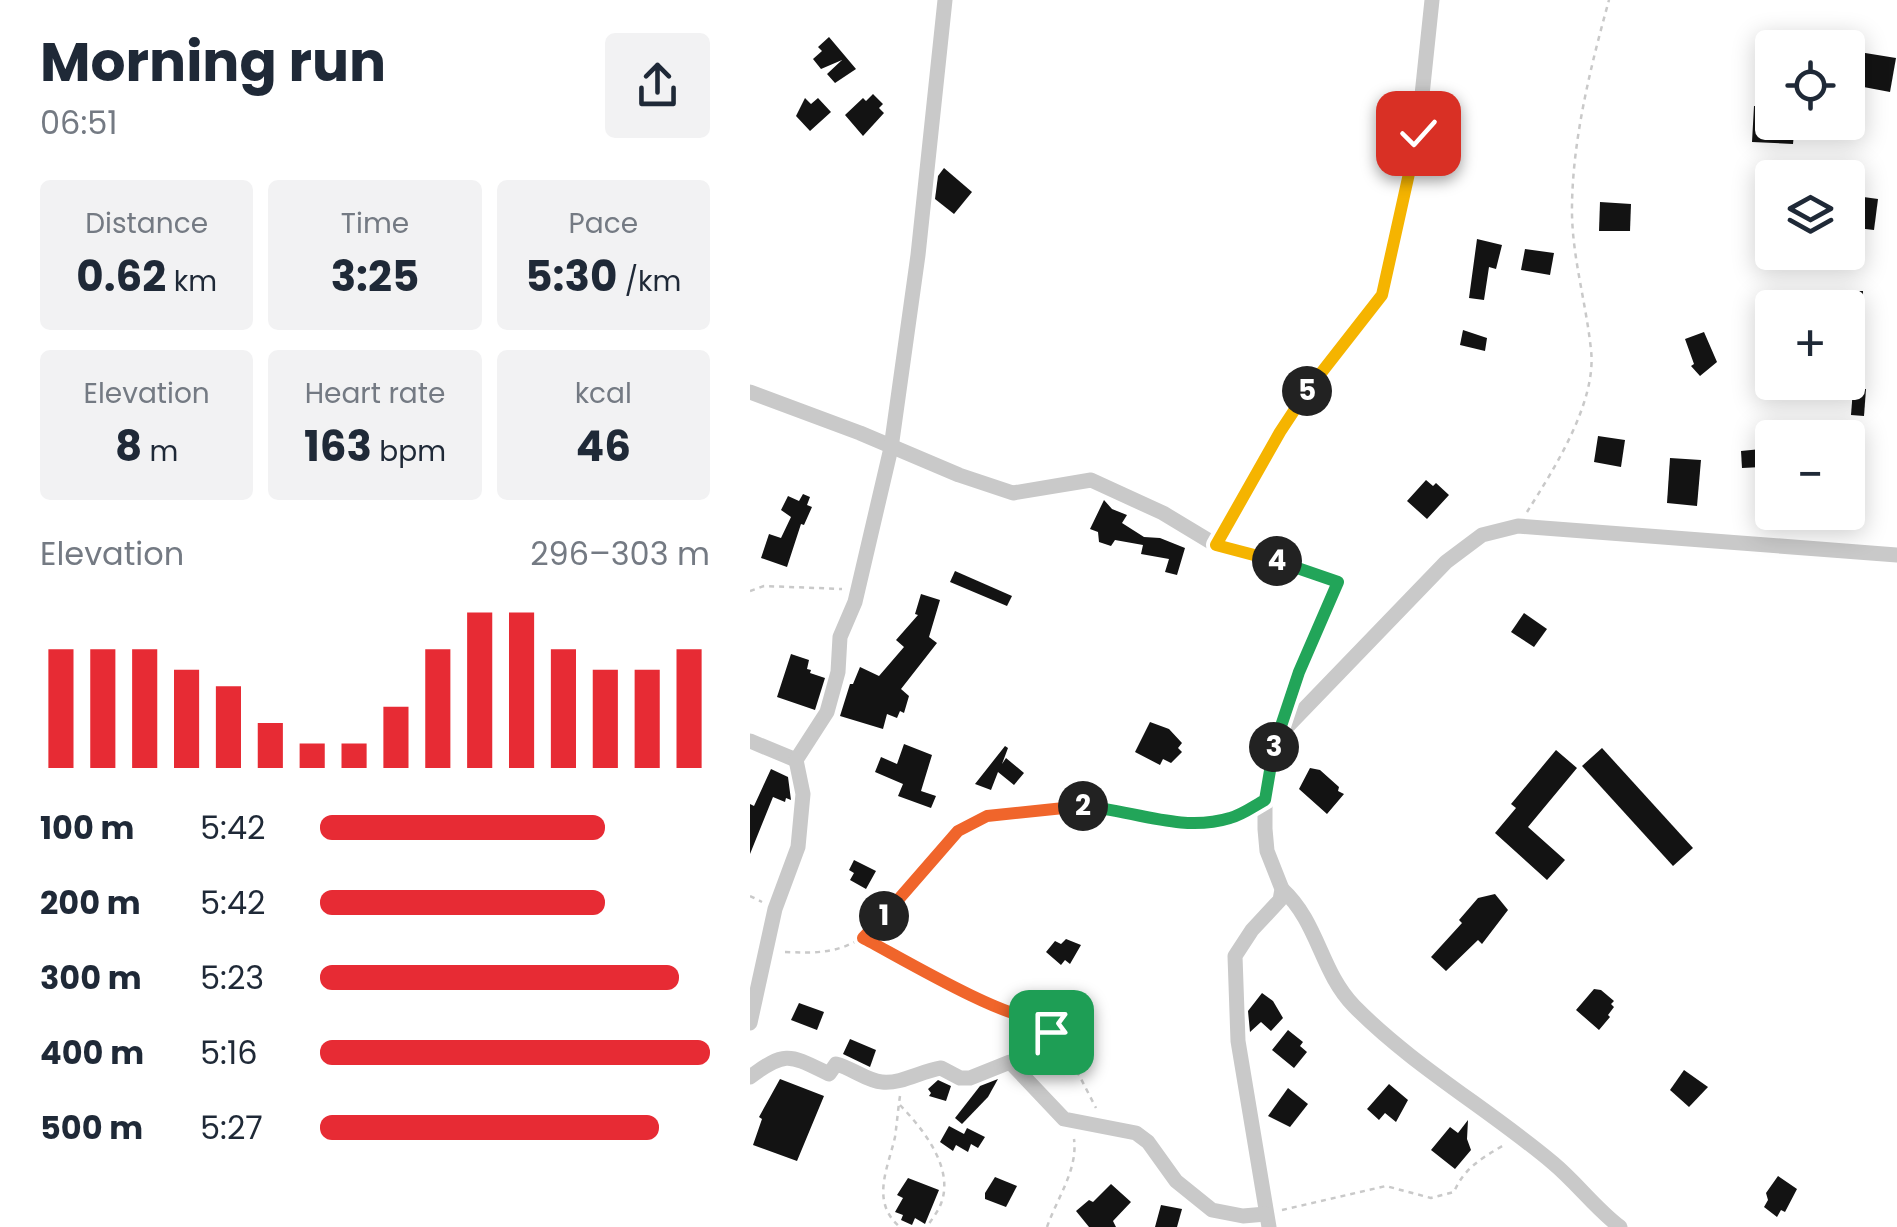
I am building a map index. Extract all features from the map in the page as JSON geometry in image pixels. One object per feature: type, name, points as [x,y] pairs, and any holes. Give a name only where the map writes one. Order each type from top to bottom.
[{"type":"street","points":[[751,1012],[776,909],[798,848],[803,794],[796,760],[828,712],[838,672],[840,637],[858,590],[891,448],[918,255],[945,0]]},
{"type":"street","points":[[1216,545],[1305,393],[1382,295],[1418,133],[1432,0]]},
{"type":"street","points":[[750,392],[1014,493],[1091,480],[1164,513],[1216,545],[1265,556],[1338,582],[1309,646],[1276,738],[1265,800],[1267,851],[1282,889],[1306,917],[1333,978],[1352,1004],[1466,1100],[1556,1165],[1596,1209],[1620,1227]]},
{"type":"street","points":[[1276,738],[1446,562],[1482,535],[1518,526],[1897,555]]},
{"type":"street","points":[[750,742],[796,760]]},
{"type":"street","points":[[750,1077],[782,1056],[793,1057],[829,1074],[836,1064],[850,1066],[877,1083],[941,1068],[960,1078],[970,1078],[1010,1062],[1064,1119],[1136,1133],[1148,1142],[1176,1180],[1212,1210],[1268,1220],[1238,1042],[1235,956],[1252,930],[1280,900],[1282,889]]},
{"type":"street","points":[[1206,1225],[1218,1213],[1227,1211]]},
{"type":"path","points":[[1518,526],[1562,452],[1590,383],[1592,353],[1575,257],[1572,203],[1587,88],[1609,0]]},
{"type":"path","points":[[750,591],[764,586],[858,590]]},
{"type":"path","points":[[767,951],[824,954],[863,938],[958,831],[987,816],[1078,806],[1116,809],[1182,824],[1233,818],[1265,800]]},
{"type":"path","points":[[863,938],[990,1002],[1027,1018],[1034,1017],[1060,1040],[1102,1116],[1119,1128]]},
{"type":"path","points":[[900,1227],[888,1215],[883,1180],[894,1139],[902,1080]]},
{"type":"path","points":[[899,1104],[917,1123],[941,1164],[941,1204],[928,1227]]},
{"type":"path","points":[[1047,1227],[1068,1180],[1075,1150],[1072,1122]]},
{"type":"path","points":[[1268,1220],[1386,1186],[1432,1198],[1454,1192],[1460,1176],[1471,1166],[1518,1138]]},
{"type":"building","points":[[829,37],[856,69],[835,83],[827,74],[842,60],[821,69],[813,59],[822,51],[818,47]]},
{"type":"building","points":[[1865,53],[1896,58],[1890,92],[1865,87]]},
{"type":"building","points":[[873,94],[883,104],[879,108],[884,113],[863,136],[845,115]]},
{"type":"building","points":[[805,98],[811,104],[818,98],[831,112],[810,131],[796,116]]},
{"type":"building","points":[[1754,106],[1755,140],[1793,140],[1793,144],[1752,142]]},
{"type":"building","points":[[944,168],[972,192],[954,214],[935,199],[938,176]]},
{"type":"building","points":[[1865,197],[1878,199],[1874,230],[1865,229]]},
{"type":"building","points":[[1600,202],[1631,204],[1630,231],[1599,231]]},
{"type":"building","points":[[1477,239],[1502,245],[1496,269],[1489,267],[1484,300],[1469,298]]},
{"type":"building","points":[[1525,249],[1554,253],[1550,275],[1521,270]]},
{"type":"building","points":[[1463,330],[1487,338],[1485,351],[1460,345]]},
{"type":"building","points":[[1704,332],[1717,362],[1700,376],[1691,366],[1694,364],[1685,339]]},
{"type":"building","points":[[1866,389],[1864,416],[1851,415],[1852,400],[1865,400]]},
{"type":"building","points":[[1598,436],[1625,440],[1621,467],[1594,462]]},
{"type":"building","points":[[1755,450],[1755,467],[1742,468],[1741,451]]},
{"type":"building","points":[[1670,458],[1701,460],[1697,506],[1667,503]]},
{"type":"building","points":[[1426,480],[1449,495],[1427,519],[1407,501]]},
{"type":"building","points":[[803,494],[810,497],[807,505],[812,507],[804,525],[801,524],[787,567],[761,558],[769,534],[781,538],[791,517],[781,510],[788,496],[799,501]]},
{"type":"building","points":[[1104,500],[1112,509],[1127,515],[1122,523],[1144,537],[1160,538],[1185,548],[1177,575],[1165,572],[1169,559],[1141,554],[1143,545],[1115,540],[1111,546],[1099,542],[1098,532],[1090,529]]},
{"type":"building","points":[[955,571],[1012,596],[1007,606],[950,582]]},
{"type":"building","points":[[921,594],[940,600],[929,637],[937,643],[901,689],[909,696],[904,713],[900,711],[897,718],[887,714],[883,729],[840,716],[860,667],[879,676],[904,647],[896,640],[918,615],[915,614]]},
{"type":"building","points":[[1524,613],[1547,629],[1534,647],[1511,632]]},
{"type":"building","points":[[791,654],[809,660],[810,673],[825,678],[815,710],[777,697]]},
{"type":"building","points":[[1150,722],[1169,729],[1182,743],[1178,748],[1182,752],[1171,763],[1163,759],[1160,765],[1135,752]]},
{"type":"building","points":[[904,744],[932,755],[921,791],[936,796],[931,808],[898,796],[903,784],[875,772],[881,757],[897,764]]},
{"type":"building","points":[[1005,746],[1008,748],[1002,764],[1006,758],[1024,773],[1014,785],[998,772],[991,790],[975,784]]},
{"type":"building","points":[[1602,748],[1693,848],[1673,866],[1582,766]]},
{"type":"building","points":[[1556,750],[1577,768],[1528,827],[1565,860],[1547,880],[1495,833],[1516,808],[1511,804]]},
{"type":"building","points":[[1310,768],[1320,770],[1344,794],[1327,814],[1299,789]]},
{"type":"building","points":[[771,769],[788,777],[791,800],[773,797],[750,854],[750,804],[754,806]]},
{"type":"building","points":[[854,860],[876,871],[866,889],[850,880]]},
{"type":"building","points":[[1495,894],[1508,910],[1482,944],[1478,940],[1446,971],[1431,957],[1462,923],[1459,920],[1478,898]]},
{"type":"building","points":[[1066,939],[1081,945],[1070,964],[1065,960],[1061,965],[1046,952],[1055,941],[1061,944]]},
{"type":"building","points":[[1594,989],[1614,1001],[1610,1017],[1599,1030],[1576,1010]]},
{"type":"building","points":[[1262,993],[1273,1001],[1283,1018],[1271,1031],[1261,1022],[1250,1032],[1248,1011]]},
{"type":"building","points":[[799,1003],[824,1012],[817,1030],[791,1020]]},
{"type":"building","points":[[1288,1030],[1303,1042],[1300,1046],[1307,1052],[1294,1068],[1272,1050]]},
{"type":"building","points":[[850,1039],[876,1050],[870,1067],[843,1054]]},
{"type":"building","points":[[1684,1070],[1708,1087],[1689,1107],[1670,1090]]},
{"type":"building","points":[[780,1079],[824,1096],[797,1161],[753,1145],[762,1119],[759,1117]]},
{"type":"building","points":[[998,1079],[988,1097],[962,1124],[955,1118],[980,1086]]},
{"type":"building","points":[[938,1080],[951,1086],[946,1101],[929,1096],[928,1089]]},
{"type":"building","points":[[1389,1084],[1408,1100],[1396,1122],[1385,1113],[1379,1120],[1367,1109]]},
{"type":"building","points":[[1288,1088],[1308,1104],[1290,1127],[1268,1116]]},
{"type":"building","points":[[1468,1120],[1471,1150],[1455,1169],[1431,1150],[1450,1127],[1458,1133]]},
{"type":"building","points":[[949,1126],[964,1134],[967,1128],[985,1137],[978,1148],[971,1144],[968,1152],[956,1145],[953,1151],[940,1142]]},
{"type":"building","points":[[1778,1176],[1797,1189],[1785,1212],[1781,1210],[1777,1217],[1764,1207],[1766,1193]]},
{"type":"building","points":[[995,1177],[1017,1186],[1006,1207],[985,1199]]},
{"type":"building","points":[[908,1178],[939,1190],[925,1224],[915,1218],[912,1225],[895,1212],[903,1198],[897,1195]]},
{"type":"building","points":[[1111,1184],[1131,1202],[1113,1221],[1116,1227],[1089,1227],[1076,1211],[1089,1200],[1093,1202]]},
{"type":"building","points":[[1161,1205],[1182,1209],[1177,1227],[1155,1227]]},
{"type":"route","points":[[1051,1032],[1034,1017],[1027,1018],[990,1002],[863,938],[958,831],[987,816],[1078,806],[1116,809],[1182,824],[1233,818],[1265,800],[1282,717],[1338,582],[1265,556],[1216,545],[1305,393],[1382,295],[1418,133]]}]
